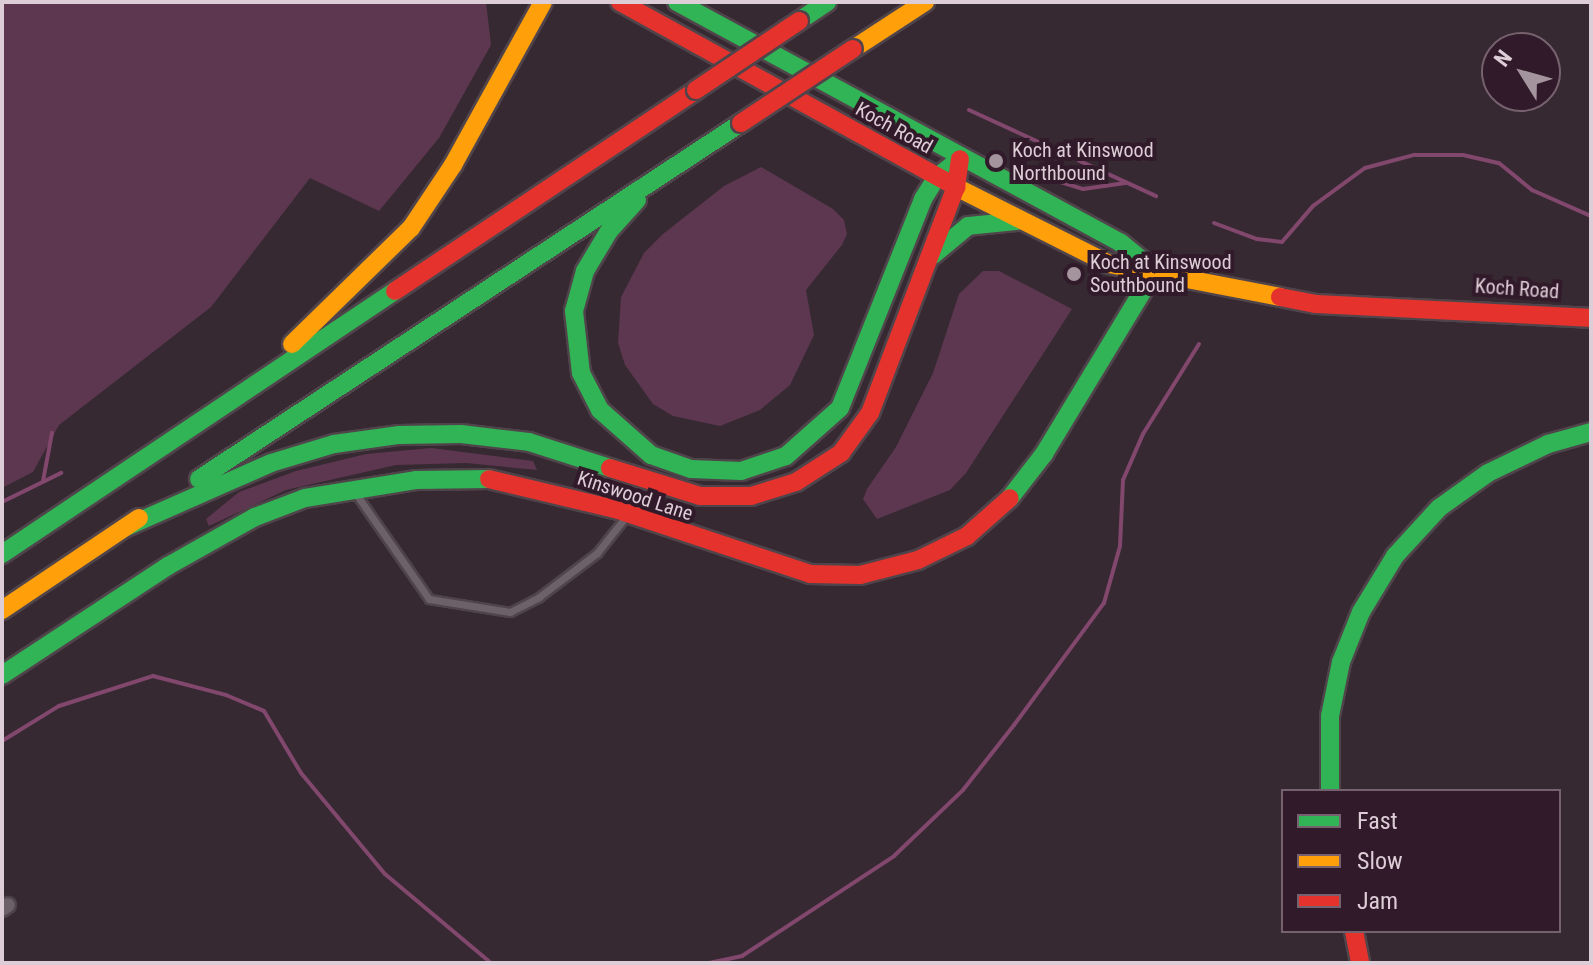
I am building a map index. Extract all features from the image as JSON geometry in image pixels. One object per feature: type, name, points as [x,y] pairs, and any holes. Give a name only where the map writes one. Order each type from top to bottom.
[{"type":"main road","points":[[224,406],[361,281],[411,228],[469,138],[543,2]]},
{"type":"main road","name":"Koch Road","points":[[620,2],[1017,221],[1109,264],[1155,271],[1237,292],[1316,304],[1492,309],[1591,318]]},
{"type":"main road","name":"Koch Road","points":[[677,2],[960,159],[1121,243],[1155,271]]},
{"type":"main road","points":[[2,554],[827,2]]},
{"type":"main road","points":[[2,610],[925,2]]},
{"type":"main road","points":[[661,174],[609,231],[585,271],[574,311],[576,350],[589,393],[633,443],[671,463],[716,473],[764,466],[786,456],[840,408],[937,177],[960,159]]},
{"type":"main road","points":[[126,527],[271,463],[334,444],[399,435],[461,434],[529,442],[700,496],[728,499],[773,491],[819,471],[857,434],[870,413],[956,187],[960,159]]},
{"type":"main road","points":[[928,261],[968,226],[1017,221]]},
{"type":"main road","name":"Kinswood Lane","points":[[2,675],[168,566],[255,517],[305,498],[416,480],[487,479],[628,514],[810,574],[860,575],[918,560],[967,536],[1005,504],[1044,454],[1155,271]]},
{"type":"main road","points":[[1330,789],[1330,716],[1341,662],[1361,612],[1395,556],[1439,508],[1488,473],[1548,444],[1591,432]]},
{"type":"main road","points":[[1354,933],[1360,963]]},
{"type":"lane","points":[[352,489],[429,599],[510,612],[597,553],[628,514]]},
{"type":"shaded area","points":[[2,2],[486,2],[491,45],[439,138],[379,211],[310,178],[211,307],[59,425],[33,472],[2,488]]},
{"type":"shaded area","points":[[761,167],[833,209],[844,220],[847,234],[842,245],[806,290],[814,335],[790,385],[760,410],[720,426],[673,416],[653,404],[625,365],[618,343],[621,297],[644,253],[663,234],[724,186]]},
{"type":"shaded area","points":[[983,271],[999,271],[1072,309],[966,473],[950,490],[877,519],[863,499],[867,489],[896,447],[933,373],[959,294]]},
{"type":"shaded area","points":[[431,448],[533,461],[537,470],[466,463],[396,465],[286,490],[209,526],[206,519],[239,492],[296,471],[366,454]]},
{"type":"waterway","points":[[969,110],[1156,196]]},
{"type":"waterway","points":[[1214,223],[1257,239],[1282,242],[1313,206],[1365,168],[1414,155],[1463,155],[1499,163],[1532,190],[1591,216]]},
{"type":"waterway","points":[[1025,171],[1083,189],[1126,183]]},
{"type":"waterway","points":[[709,963],[742,956],[894,856],[963,790],[1104,603],[1120,546],[1123,480],[1143,434],[1199,344]]},
{"type":"waterway","points":[[43,481],[52,433]]},
{"type":"waterway","points":[[2,502],[61,473]]},
{"type":"waterway","points":[[2,741],[59,706],[153,676],[226,695],[264,711],[301,773],[385,874],[491,963]]},
{"type":"traffic: fast","points":[[677,2],[1121,243],[1155,271]]},
{"type":"traffic: fast","points":[[799,21],[827,2]]},
{"type":"traffic: fast","points":[[199,479],[741,123]]},
{"type":"traffic: fast","points":[[637,200],[609,231],[585,271],[574,311],[581,373],[600,410],[651,455],[691,469],[741,471],[786,456],[840,408],[923,199],[937,177],[960,159]]},
{"type":"traffic: fast","points":[[933,255],[968,226],[1017,221]]},
{"type":"traffic: fast","points":[[1010,498],[1044,454],[1155,271]]},
{"type":"traffic: fast","points":[[2,554],[395,291]]},
{"type":"traffic: fast","points":[[1330,789],[1330,716],[1341,662],[1361,612],[1395,556],[1439,508],[1488,473],[1548,444],[1591,432]]},
{"type":"traffic: fast","points":[[126,527],[271,463],[334,444],[399,435],[461,434],[529,442],[610,468]]},
{"type":"traffic: fast","points":[[2,675],[168,566],[255,517],[305,498],[416,480],[489,479]]},
{"type":"traffic: slow","points":[[292,344],[411,228],[453,165],[543,2]]},
{"type":"traffic: slow","points":[[853,49],[925,2]]},
{"type":"traffic: slow","points":[[956,187],[1109,264],[1280,297]]},
{"type":"traffic: slow","points":[[2,610],[139,518]]},
{"type":"traffic: jam","points":[[620,2],[956,187]]},
{"type":"traffic: jam","points":[[696,90],[799,21]]},
{"type":"traffic: jam","points":[[741,123],[853,49]]},
{"type":"traffic: jam","points":[[395,291],[696,90]]},
{"type":"traffic: jam","points":[[610,468],[700,496],[751,496],[796,482],[841,453],[870,413],[956,187],[960,159]]},
{"type":"traffic: jam","points":[[1280,297],[1316,304],[1591,318]]},
{"type":"traffic: jam","points":[[489,479],[615,509],[810,574],[860,575],[918,560],[967,536],[1010,498]]},
{"type":"traffic: jam","points":[[1354,933],[1360,963]]},
{"type":"place","name":"Koch at Kinswood Northbound","points":[[996,161]]},
{"type":"place","name":"Koch at Kinswood Southbound","points":[[1074,274]]}]
